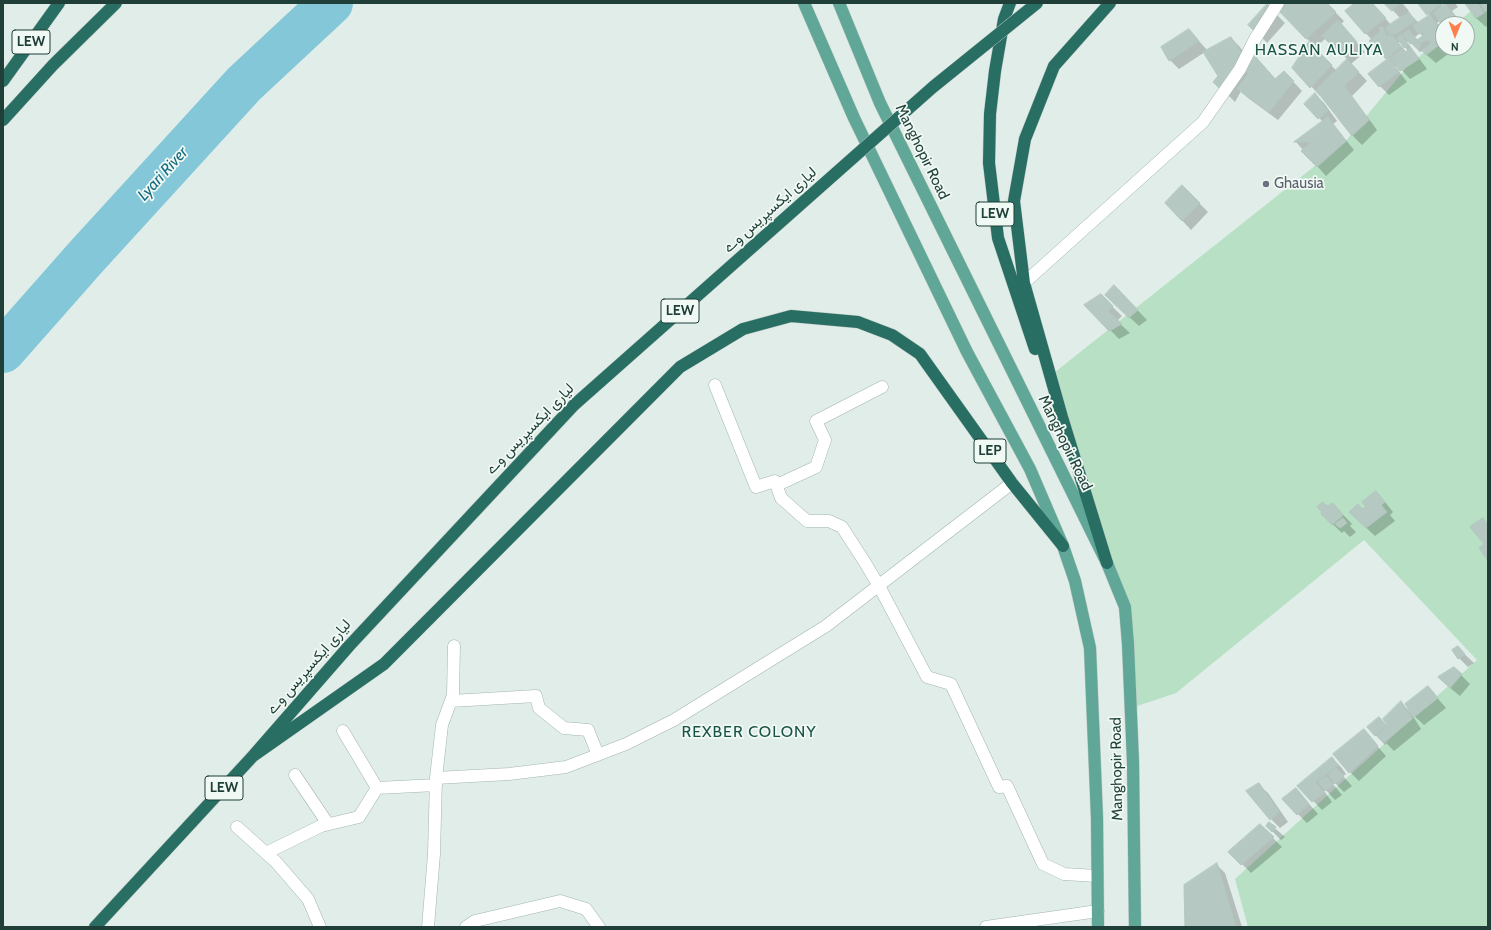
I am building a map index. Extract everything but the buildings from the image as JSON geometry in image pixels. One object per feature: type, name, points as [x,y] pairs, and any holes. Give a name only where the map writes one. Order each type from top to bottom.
[{"type":"highway","name":"LEW","points":[[3,81],[59,3]]},
{"type":"highway","name":"LEW","points":[[3,120],[53,65],[116,3]]},
{"type":"highway","name":"LEW","points":[[1010,3],[1004,19],[994,71],[988,163],[998,238],[1045,380],[1062,417]]},
{"type":"highway","name":"لیاری ایکسپریس وے","points":[[95,927],[253,756],[348,646],[574,405],[933,87],[1037,3]]},
{"type":"highway","name":"LEW","points":[[1107,563],[1062,417],[1024,283],[1014,201],[1025,139],[1054,66],[1110,3]]},
{"type":"highway","name":"LEW","points":[[253,756],[384,664],[680,367],[743,329],[791,316],[858,322],[892,335],[920,354]]},
{"type":"highway","name":"LEP","points":[[920,354],[1012,483],[1063,546]]},
{"type":"main road","name":"Manghopir Road","points":[[804,3],[854,118],[967,352],[1030,469],[1063,546],[1075,580],[1090,648],[1097,818],[1098,927]]},
{"type":"main road","name":"Manghopir Road","points":[[839,3],[880,103],[1107,563],[1125,607],[1134,762],[1135,927]]},
{"type":"street","points":[[1024,283],[1203,122],[1240,70],[1255,39],[1278,3]]},
{"type":"street","points":[[715,385],[756,487],[775,481],[782,498],[807,521],[829,521],[842,528],[864,561],[927,677],[951,684],[999,787],[1007,786],[1043,864],[1064,874],[1098,876]]},
{"type":"street","points":[[776,486],[816,467],[825,440],[816,421],[882,386]]},
{"type":"street","points":[[377,788],[566,768],[626,744],[674,720],[826,626],[1012,483]]},
{"type":"street","points":[[428,927],[434,854],[436,781],[442,725],[453,696],[454,646]]},
{"type":"street","points":[[451,701],[536,696],[539,708],[564,728],[588,730],[598,756]]},
{"type":"street","points":[[343,731],[377,788]]},
{"type":"street","points":[[295,775],[328,824]]},
{"type":"street","points":[[266,853],[321,826],[359,817],[377,788]]},
{"type":"street","points":[[237,827],[276,862],[308,899],[320,927]]},
{"type":"street","points":[[466,927],[476,921],[560,901],[586,909],[599,927]]},
{"type":"street","points":[[986,927],[1098,912]]},
{"type":"green space","points":[[1480,3],[1488,3],[1488,927],[1248,927],[1235,879],[1477,660],[1364,540],[1176,693],[1131,708],[1125,607],[1045,380],[1345,142],[1406,68],[1435,43],[1435,56],[1475,56],[1475,16],[1465,16]]},
{"type":"waterway","name":"Lyari River","points":[[3,351],[86,257],[244,84],[331,3]]},
{"type":"place","name":"Ghausia","points":[[1266,184]]},
{"type":"district","name":"HASSAN AULIYA","points":[[1319,50]]},
{"type":"district","name":"REXBER COLONY","points":[[749,732]]}]
